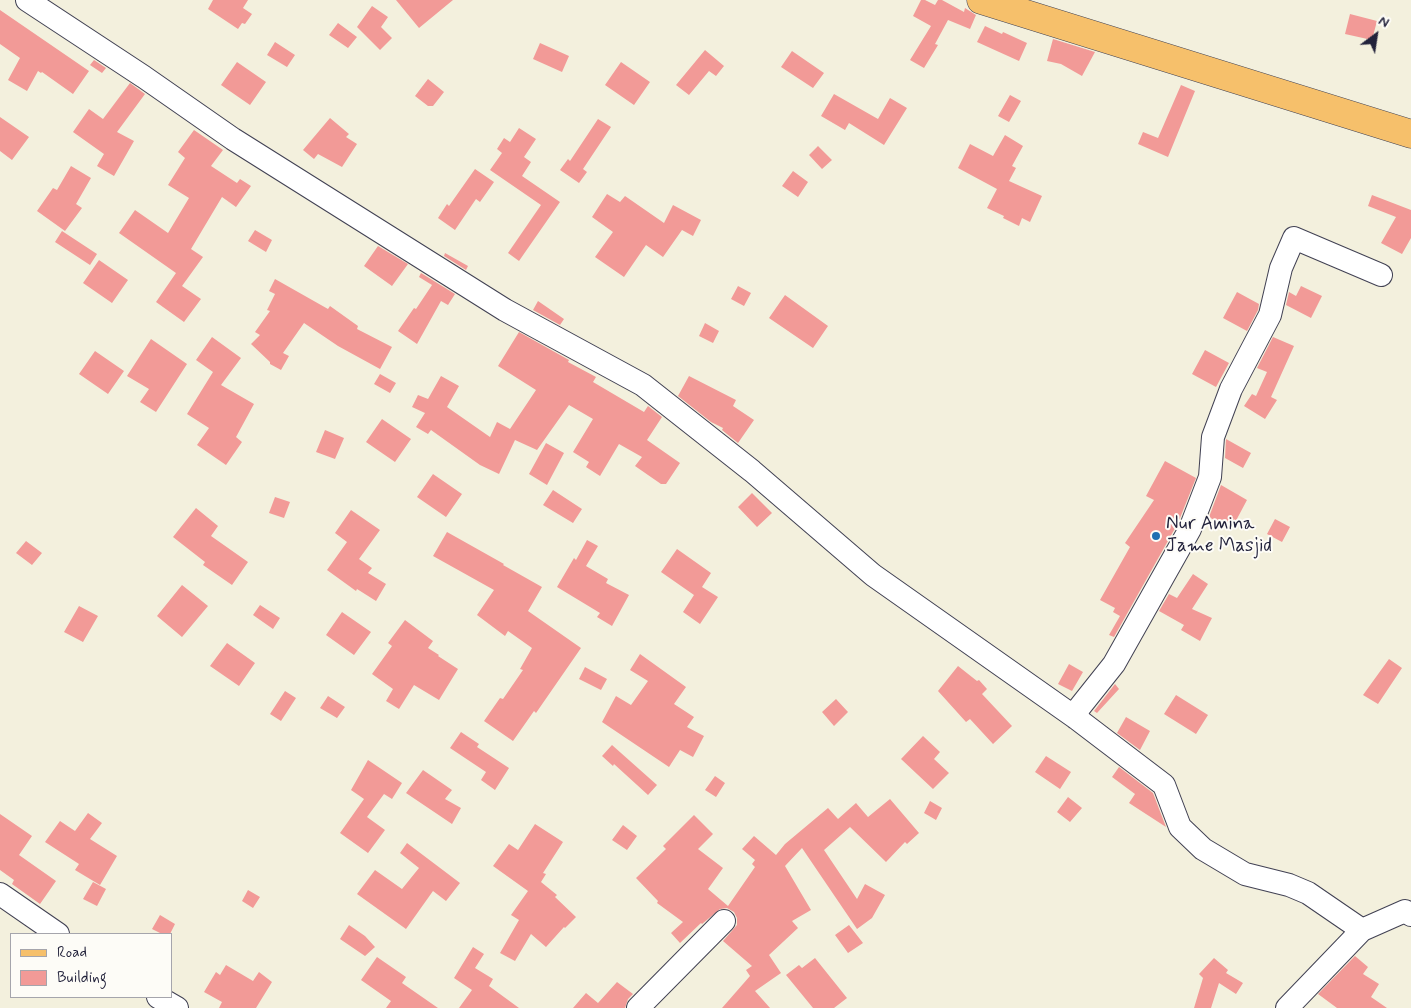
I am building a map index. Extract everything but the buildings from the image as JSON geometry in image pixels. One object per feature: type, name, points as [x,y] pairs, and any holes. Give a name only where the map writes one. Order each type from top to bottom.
[{"type":"main road","points":[[981,0],[1411,134]]},
{"type":"street","points":[[27,0],[233,139],[497,305],[643,385],[752,471],[873,575],[1076,718],[1164,785],[1180,827],[1203,849],[1245,874],[1289,885],[1308,893],[1362,930]]},
{"type":"street","points":[[1076,718],[1079,708],[1114,664],[1190,529],[1210,477],[1213,438],[1231,389],[1270,315],[1280,268],[1294,238],[1381,275]]},
{"type":"street","points":[[0,894],[57,933]]},
{"type":"street","points":[[1286,1008],[1362,930],[1405,911],[1411,915]]},
{"type":"street","points":[[638,1008],[724,921]]},
{"type":"street","points":[[160,998],[177,1008]]},
{"type":"place","name":"Nur Amina Jame Masjid","points":[[1156,536]]}]
